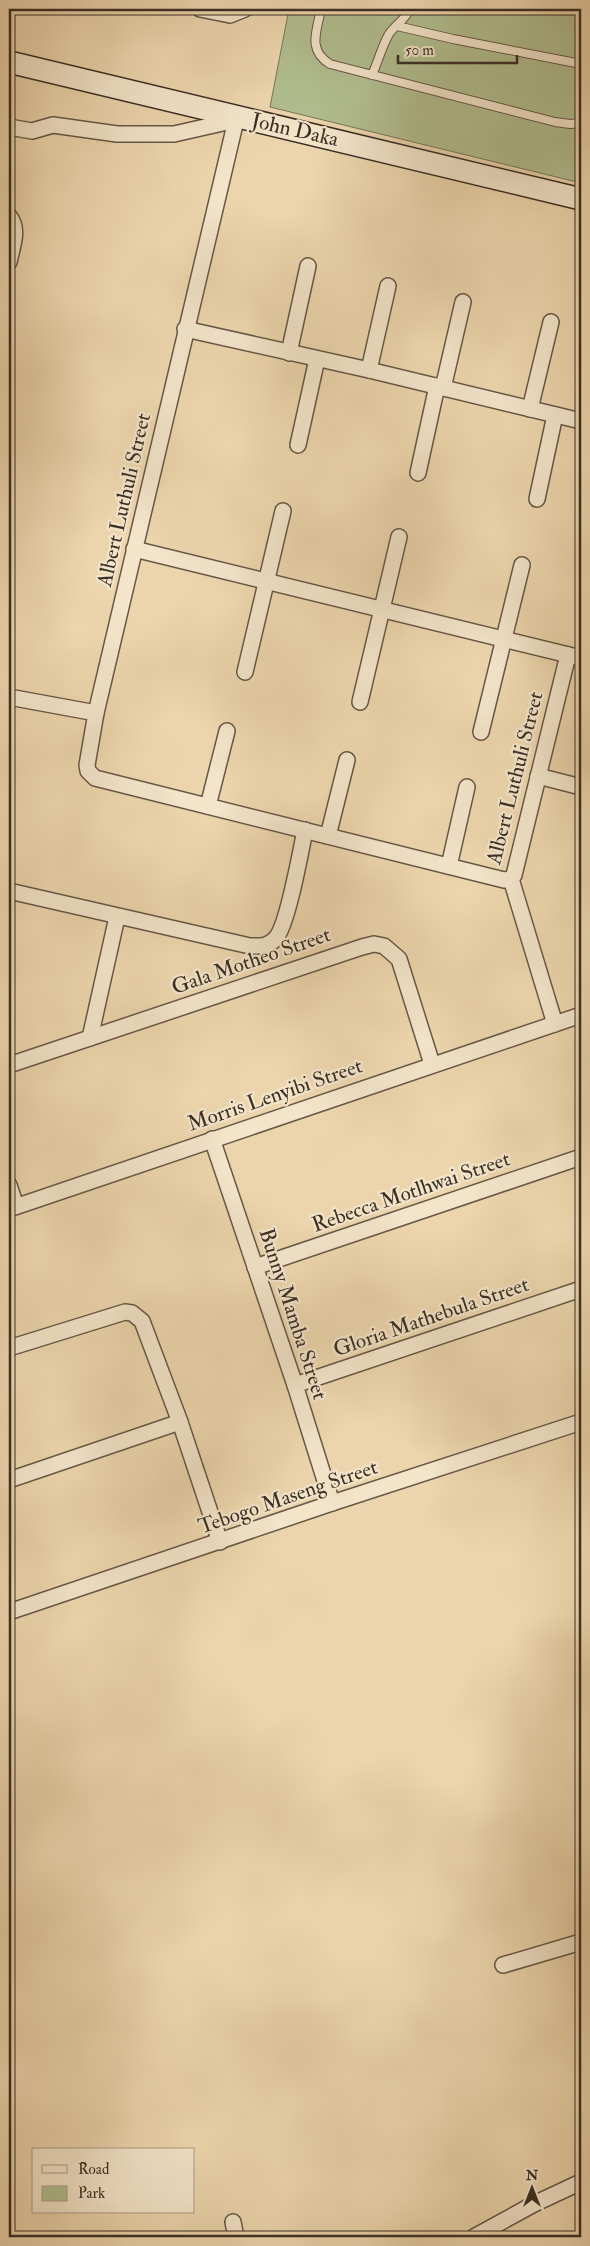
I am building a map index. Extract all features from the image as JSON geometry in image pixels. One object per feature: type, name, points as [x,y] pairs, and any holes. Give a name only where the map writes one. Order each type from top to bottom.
[{"type":"street","points":[[200,9],[230,15],[245,9]]},
{"type":"street","name":"John Daka","points":[[9,62],[581,199]]},
{"type":"street","points":[[9,127],[32,131],[53,124],[117,134],[174,134],[237,118]]},
{"type":"street","name":"Albert Luthuli Street","points":[[237,118],[185,329],[96,713],[88,771],[95,778],[504,880],[511,879],[514,875],[538,776],[575,656]]},
{"type":"street","points":[[9,216],[15,233],[9,262]]},
{"type":"street","points":[[289,352],[308,266]]},
{"type":"street","points":[[368,370],[388,286]]},
{"type":"street","points":[[418,473],[463,302]]},
{"type":"street","points":[[530,409],[551,322]]},
{"type":"street","points":[[185,329],[368,370],[581,422]]},
{"type":"street","points":[[298,445],[317,359]]},
{"type":"street","points":[[537,499],[555,415]]},
{"type":"street","points":[[245,672],[283,511]]},
{"type":"street","points":[[360,702],[399,537]]},
{"type":"street","points":[[134,549],[575,656]]},
{"type":"street","points":[[481,732],[522,565]]},
{"type":"street","points":[[9,697],[96,713]]},
{"type":"street","points":[[208,806],[227,731]]},
{"type":"street","points":[[328,836],[346,760]]},
{"type":"street","points":[[538,776],[581,787]]},
{"type":"street","name":"Albert Luthuli Street","points":[[449,866],[467,787]]},
{"type":"street","points":[[9,891],[250,946],[270,944],[282,931],[305,830]]},
{"type":"street","points":[[511,879],[555,1024]]},
{"type":"street","points":[[90,1038],[117,917]]},
{"type":"street","name":"Gala Motheo Street","points":[[9,1065],[374,944],[384,946],[399,959],[432,1064]]},
{"type":"street","name":"Morris Lenyibi Street","points":[[13,1207],[581,1015]]},
{"type":"street","name":"Bunny Mamba Street","points":[[212,1139],[295,1385],[332,1503]]},
{"type":"street","name":"Rebecca Motlhwai Street","points":[[255,1268],[581,1157]]},
{"type":"street","points":[[9,1185],[13,1207]]},
{"type":"street","name":"Gloria Mathebula Street","points":[[295,1385],[581,1289]]},
{"type":"street","points":[[9,1348],[125,1312],[132,1313],[142,1321],[180,1422],[220,1542]]},
{"type":"street","points":[[9,1480],[180,1422]]},
{"type":"street","name":"Tebogo Maseng Street","points":[[9,1612],[332,1503],[581,1422]]},
{"type":"street","points":[[504,1965],[581,1942]]},
{"type":"street","points":[[474,2237],[534,2204],[581,2182]]},
{"type":"street","points":[[233,2222],[236,2237]]},
{"type":"lane","points":[[321,9],[315,45],[319,56],[330,64],[563,124],[581,122]]},
{"type":"lane","points":[[372,75],[387,38],[405,19],[410,9]]},
{"type":"lane","points":[[575,9],[581,10]]},
{"type":"lane","points":[[397,26],[452,39],[581,64]]},
{"type":"green space","points":[[289,9],[581,9],[581,183],[270,107]]}]
